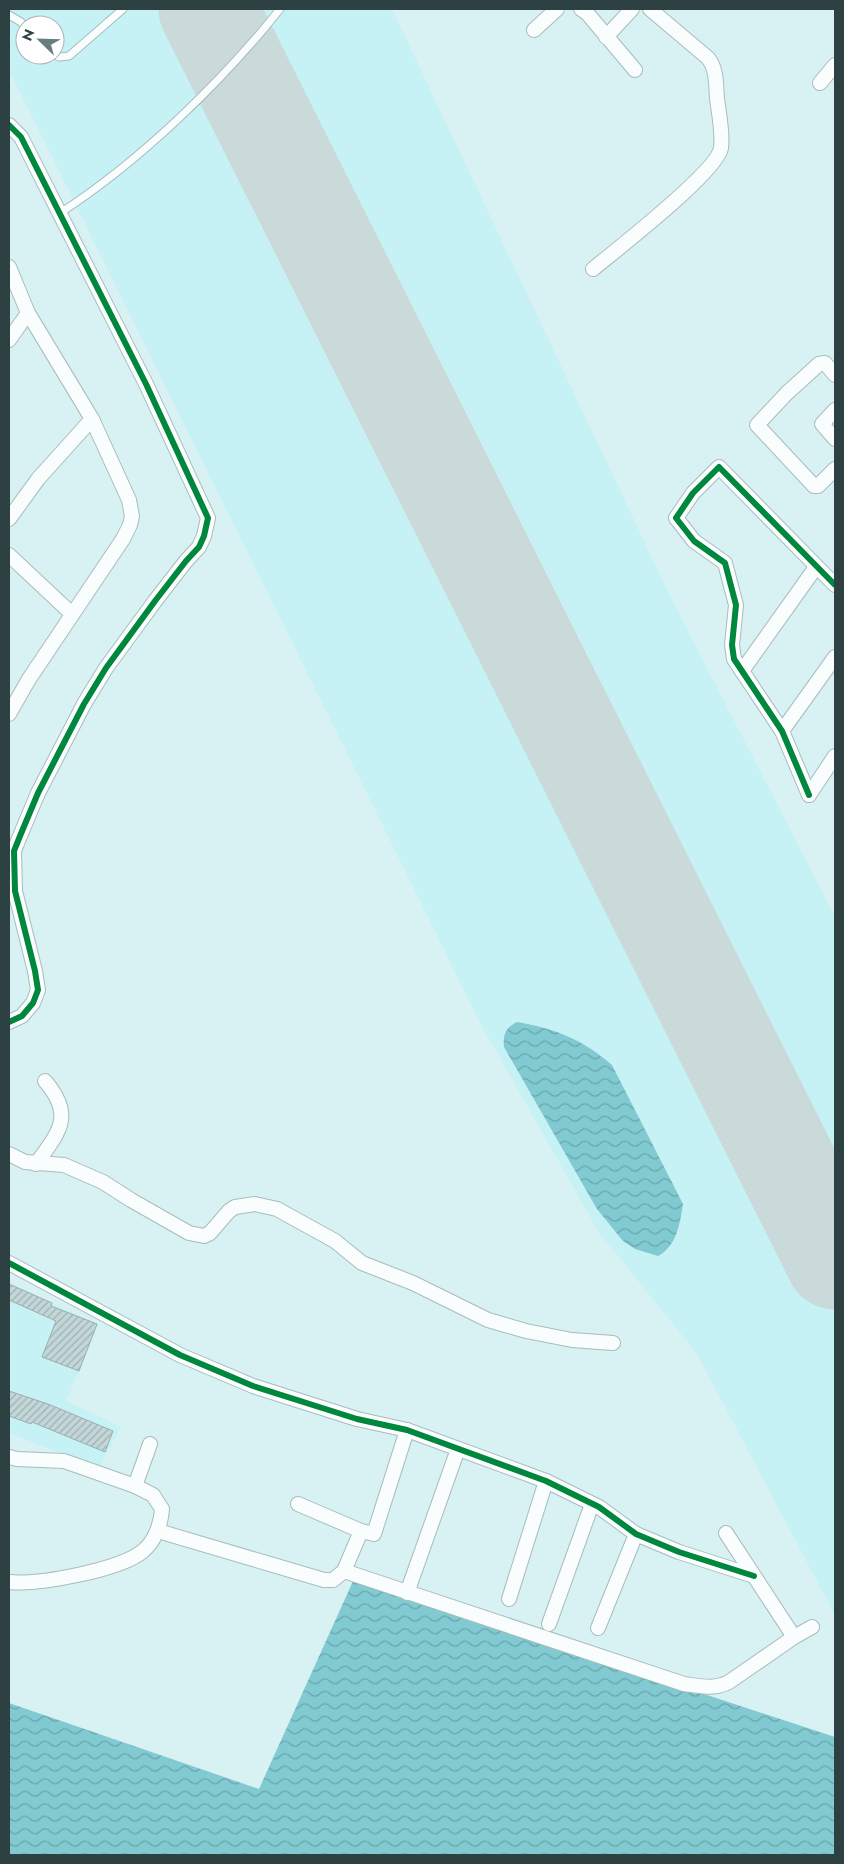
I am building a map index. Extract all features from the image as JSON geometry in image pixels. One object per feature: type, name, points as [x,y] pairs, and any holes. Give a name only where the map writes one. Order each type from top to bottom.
[{"type":"street","points":[[534,30],[557,9]]},
{"type":"street","points":[[581,9],[587,13],[635,70]]},
{"type":"street","points":[[606,37],[632,9]]},
{"type":"street","points":[[593,269],[689,187],[709,168],[721,148],[713,65],[708,58],[650,9]]},
{"type":"street","points":[[820,83],[835,65]]},
{"type":"street","points":[[9,125],[21,137],[60,213],[146,384],[208,518],[204,536],[199,547],[186,560],[155,601],[106,668],[84,704],[38,793],[14,851],[15,890],[38,990],[33,1003],[22,1016],[9,1022]]},
{"type":"street","points":[[9,267],[28,313],[92,420],[129,500],[132,516],[123,539],[29,679],[9,714]]},
{"type":"street","points":[[9,340],[28,313]]},
{"type":"street","points":[[835,375],[825,363],[819,364],[787,393],[758,425],[814,486],[818,486],[835,469]]},
{"type":"street","points":[[835,410],[822,424],[835,439]]},
{"type":"street","points":[[9,519],[38,479],[92,420]]},
{"type":"street","points":[[835,586],[719,467],[685,502],[676,518],[694,541],[725,563],[736,606],[732,653],[782,731],[809,795],[835,756]]},
{"type":"street","points":[[9,555],[72,614]]},
{"type":"street","points":[[742,671],[816,567]]},
{"type":"street","points":[[782,731],[835,657]]},
{"type":"street","points":[[36,1164],[62,1121],[57,1099],[45,1081]]},
{"type":"street","points":[[9,1154],[25,1162],[64,1165],[103,1182],[189,1233],[198,1236],[210,1233],[229,1211],[235,1207],[255,1204],[277,1209],[335,1241],[362,1264],[437,1294],[488,1320],[526,1331],[572,1340],[613,1343]]},
{"type":"street","points":[[9,1263],[180,1355],[253,1386],[357,1419],[408,1430],[546,1481],[592,1504],[636,1534],[679,1552],[754,1576]]},
{"type":"street","points":[[298,1504],[361,1531],[374,1534],[408,1430]]},
{"type":"street","points":[[135,1486],[150,1444]]},
{"type":"street","points":[[407,1593],[458,1449]]},
{"type":"street","points":[[9,1457],[64,1461],[135,1486],[152,1495],[162,1509],[158,1531],[151,1542],[143,1551],[129,1560],[57,1579],[23,1584],[9,1582]]},
{"type":"street","points":[[509,1599],[546,1481]]},
{"type":"street","points":[[549,1624],[592,1504]]},
{"type":"street","points":[[158,1531],[324,1580],[334,1580],[344,1570],[361,1531]]},
{"type":"street","points":[[726,1533],[794,1637]]},
{"type":"street","points":[[598,1628],[636,1534]]},
{"type":"street","points":[[344,1570],[407,1593],[684,1684],[711,1688],[720,1687],[729,1682],[794,1637],[812,1627]]},
{"type":"lane","points":[[65,56],[69,56],[123,9]]},
{"type":"lane","points":[[60,213],[80,200],[170,125],[235,62],[280,9]]},
{"type":"shaded area","points":[[9,9],[392,9],[670,596],[835,917],[835,1615],[696,1352],[600,1234],[483,1028],[9,70]]},
{"type":"shaded area","points":[[9,1283],[99,1325],[66,1401],[121,1427],[99,1468],[9,1433]]},
{"type":"water","points":[[517,1022],[568,1036],[590,1048],[612,1065],[683,1204],[679,1226],[673,1240],[664,1252],[658,1256],[635,1249],[623,1241],[597,1209],[504,1047],[506,1032]]},
{"type":"water","points":[[354,1579],[835,1737],[835,1855],[9,1855],[9,1703],[259,1789]]},
{"type":"building","points":[[9,1284],[52,1303],[51,1306],[97,1324],[79,1371],[42,1357],[56,1321],[9,1300]]},
{"type":"building","points":[[9,1391],[48,1404],[113,1431],[105,1452],[32,1422],[31,1424],[9,1416]]},
{"type":"taxiway","points":[[797,1185],[797,1234],[805,1243],[815,1247],[826,1246],[835,1238]]},
{"type":"runway","points":[[208,9],[835,1260]]},
{"type":"cycle path","points":[[9,125],[21,137],[146,384],[208,518],[204,536],[199,547],[155,601],[106,668],[84,704],[38,793],[14,851],[15,891],[38,990],[33,1003],[22,1016],[9,1022]]},
{"type":"cycle path","points":[[809,795],[782,731],[734,659],[732,645],[736,605],[725,563],[694,541],[676,518],[693,493],[719,467],[835,585]]},
{"type":"cycle path","points":[[9,1263],[180,1355],[253,1386],[357,1419],[407,1430],[546,1481],[599,1507],[636,1534],[679,1552],[754,1576]]}]
